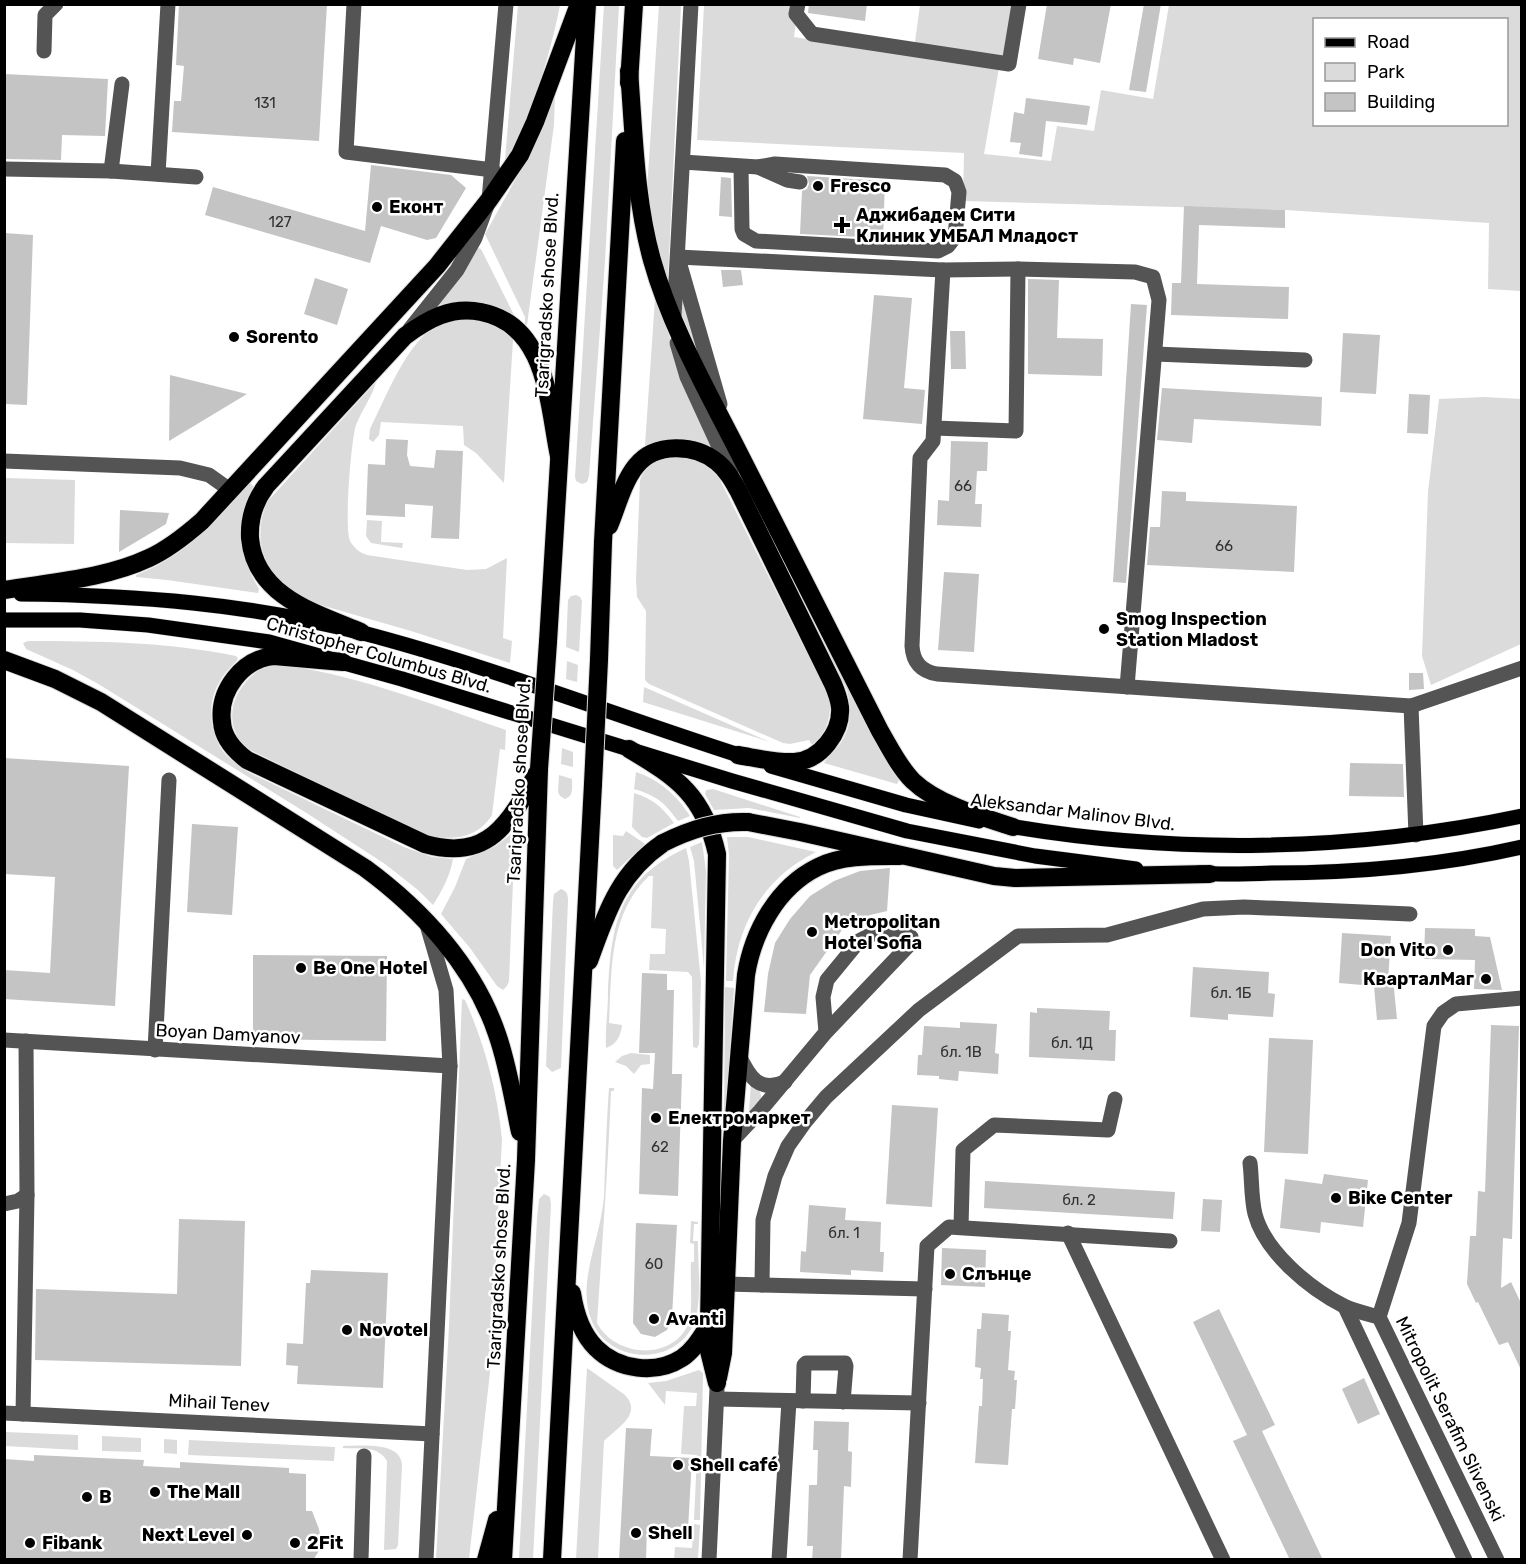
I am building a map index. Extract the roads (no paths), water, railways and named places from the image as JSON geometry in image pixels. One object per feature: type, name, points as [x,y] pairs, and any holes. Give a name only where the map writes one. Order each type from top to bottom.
[{"type":"highway","points":[[4,592],[97,575],[148,559],[189,532],[437,266],[489,200],[520,155],[535,122],[579,4]]},
{"type":"highway","name":"Tsarigradsko shose Blvd.","points":[[502,1560],[526,1160],[539,769],[587,4]]},
{"type":"highway","points":[[552,1560],[600,660],[603,542],[634,4]]},
{"type":"highway","points":[[629,70],[637,175],[643,217],[660,285],[674,320],[728,431],[880,731],[903,769],[930,794],[988,819],[1013,827]]},
{"type":"highway","points":[[361,633],[300,606],[282,595],[269,583],[254,559],[251,545],[251,521],[255,503],[266,486],[405,336],[431,319],[460,310],[497,316],[513,326],[531,345],[539,363],[559,456]]},
{"type":"highway","points":[[603,542],[628,478],[636,465],[651,454],[660,450],[687,449],[707,455],[724,468],[739,492],[834,684],[840,706],[840,718],[831,739],[813,756],[804,761],[792,762],[738,755]]},
{"type":"highway","points":[[343,662],[274,656],[264,657],[249,665],[229,686],[223,704],[222,724],[231,745],[247,760],[425,844],[446,849],[472,847],[494,836],[515,812],[539,769]]},
{"type":"highway","points":[[11,663],[100,702],[148,730],[365,868],[402,897],[449,948],[481,998],[497,1032],[526,1160]]},
{"type":"highway","points":[[630,749],[661,768],[688,791],[705,816],[717,854],[708,1325],[709,1351],[717,1391]]},
{"type":"highway","points":[[582,983],[606,913],[619,888],[636,866],[663,843],[702,826],[725,822],[748,822],[800,832],[994,876],[1015,878],[1210,874]]},
{"type":"highway","points":[[717,1391],[723,1353],[732,1141],[749,954],[764,919],[774,905],[800,879],[824,864],[868,856],[900,855]]},
{"type":"highway","points":[[568,1252],[575,1312],[589,1339],[597,1349],[610,1358],[637,1367],[661,1367],[684,1357],[694,1347],[708,1325]]},
{"type":"highway","points":[[486,1560],[506,1490]]},
{"type":"main road","name":"Christopher Columbus Blvd.","points":[[4,592],[143,597],[260,612],[361,633],[443,656],[565,696]]},
{"type":"main road","name":"Christopher Columbus Blvd.","points":[[4,621],[80,620],[148,624],[269,642],[343,662],[630,749]]},
{"type":"main road","name":"Aleksandar Malinov Blvd.","points":[[565,696],[738,755],[906,806],[957,818],[1113,840],[1212,846],[1314,844],[1416,835],[1521,816]]},
{"type":"main road","points":[[630,749],[789,798],[916,833],[1035,856],[1119,867],[1210,874],[1328,873],[1438,863],[1521,847]]},
{"type":"street","points":[[44,51],[45,15],[56,4]]},
{"type":"street","points":[[158,174],[168,4]]},
{"type":"street","points":[[354,4],[345,152],[493,170]]},
{"type":"street","points":[[405,336],[457,270],[475,237],[489,200],[506,4]]},
{"type":"street","points":[[691,4],[678,257],[673,303],[674,320],[687,377],[739,492]]},
{"type":"street","points":[[798,4],[796,14],[812,34],[1009,64],[1019,4]]},
{"type":"street","points":[[111,171],[122,84]]},
{"type":"street","points":[[683,162],[758,167],[775,164],[945,175],[955,182],[959,192],[955,237],[948,246],[938,250],[756,241],[744,234],[742,229],[741,166]]},
{"type":"street","points":[[758,167],[787,180],[800,182]]},
{"type":"street","points":[[4,169],[111,171],[196,177]]},
{"type":"street","points":[[678,257],[943,270],[1135,272],[1153,277],[1159,300],[1127,687]]},
{"type":"street","points":[[678,257],[728,431]]},
{"type":"street","points":[[934,428],[1016,431],[1018,269]]},
{"type":"street","points":[[943,270],[933,441],[920,458],[912,646],[916,662],[921,668],[937,674],[1411,706],[1521,668]]},
{"type":"street","points":[[1155,354],[1305,360]]},
{"type":"street","points":[[4,461],[180,468],[208,475],[230,490]]},
{"type":"street","points":[[1411,706],[1416,835]]},
{"type":"street","points":[[155,1050],[169,780]]},
{"type":"street","points":[[762,1285],[763,1220],[775,1176],[788,1146],[805,1122],[826,1096],[920,1010],[1018,936],[1107,934],[1203,909],[1244,907],[1410,914]]},
{"type":"street","points":[[425,920],[436,949],[446,990],[450,1066],[426,1560]]},
{"type":"street","points":[[732,1141],[826,1032],[910,944],[911,937],[905,932],[882,929],[858,941],[827,981],[823,992],[826,1032]]},
{"type":"street","name":"Mitropolit Serafim Slivenski","points":[[1497,1560],[1379,1317],[1409,1223],[1434,1026],[1443,1013],[1456,1004],[1521,998]]},
{"type":"street","name":"Boyan Damyanov","points":[[4,1040],[450,1066]]},
{"type":"street","points":[[22,1414],[27,1195],[26,1041]]},
{"type":"street","points":[[739,1055],[747,1072],[759,1083],[775,1086],[785,1082]]},
{"type":"street","points":[[961,1227],[963,1150],[994,1125],[1108,1130],[1115,1099]]},
{"type":"street","points":[[1250,1163],[1255,1214],[1264,1236],[1282,1259],[1313,1286],[1345,1306],[1379,1317]]},
{"type":"street","points":[[4,1204],[18,1201],[27,1195]]},
{"type":"street","points":[[910,1560],[927,1246],[949,1227],[1170,1240]]},
{"type":"street","points":[[1068,1233],[1223,1560]]},
{"type":"street","points":[[725,1284],[925,1289]]},
{"type":"street","points":[[1345,1306],[1465,1560]]},
{"type":"street","points":[[779,1560],[796,1401],[806,1363],[844,1363],[846,1366],[843,1402]]},
{"type":"street","points":[[709,1560],[717,1391],[796,1401],[919,1403]]},
{"type":"street","name":"Mihail Tenev","points":[[4,1413],[432,1434]]},
{"type":"street","points":[[361,1560],[364,1456]]},
{"type":"place","name":"Fresco","points":[[818,186]]},
{"type":"place","name":"Еконт","points":[[377,207]]},
{"type":"place","name":"Аджибадем Сити Клиник УМБАЛ Младост","points":[[842,225]]},
{"type":"place","name":"Sorento","points":[[234,337]]},
{"type":"place","name":"Smog Inspection Station Mladost","points":[[1104,629]]},
{"type":"place","name":"Metropolitan Hotel Sofia","points":[[812,932]]},
{"type":"place","name":"Don Vito","points":[[1448,950]]},
{"type":"place","name":"Be One Hotel","points":[[301,968]]},
{"type":"place","name":"КварталМаг","points":[[1486,979]]},
{"type":"place","name":"Електромаркет","points":[[656,1118]]},
{"type":"place","name":"Bike Center","points":[[1336,1198]]},
{"type":"place","name":"Слънце","points":[[950,1274]]},
{"type":"place","name":"Avanti","points":[[654,1319]]},
{"type":"place","name":"Novotel","points":[[347,1330]]},
{"type":"place","name":"Shell café","points":[[678,1465]]},
{"type":"place","name":"The Mall","points":[[155,1492]]},
{"type":"place","name":"B","points":[[87,1497]]},
{"type":"place","name":"Shell","points":[[636,1533]]},
{"type":"place","name":"Next Level","points":[[247,1535]]},
{"type":"place","name":"Fibank","points":[[30,1543]]},
{"type":"place","name":"2Fit","points":[[295,1543]]}]
